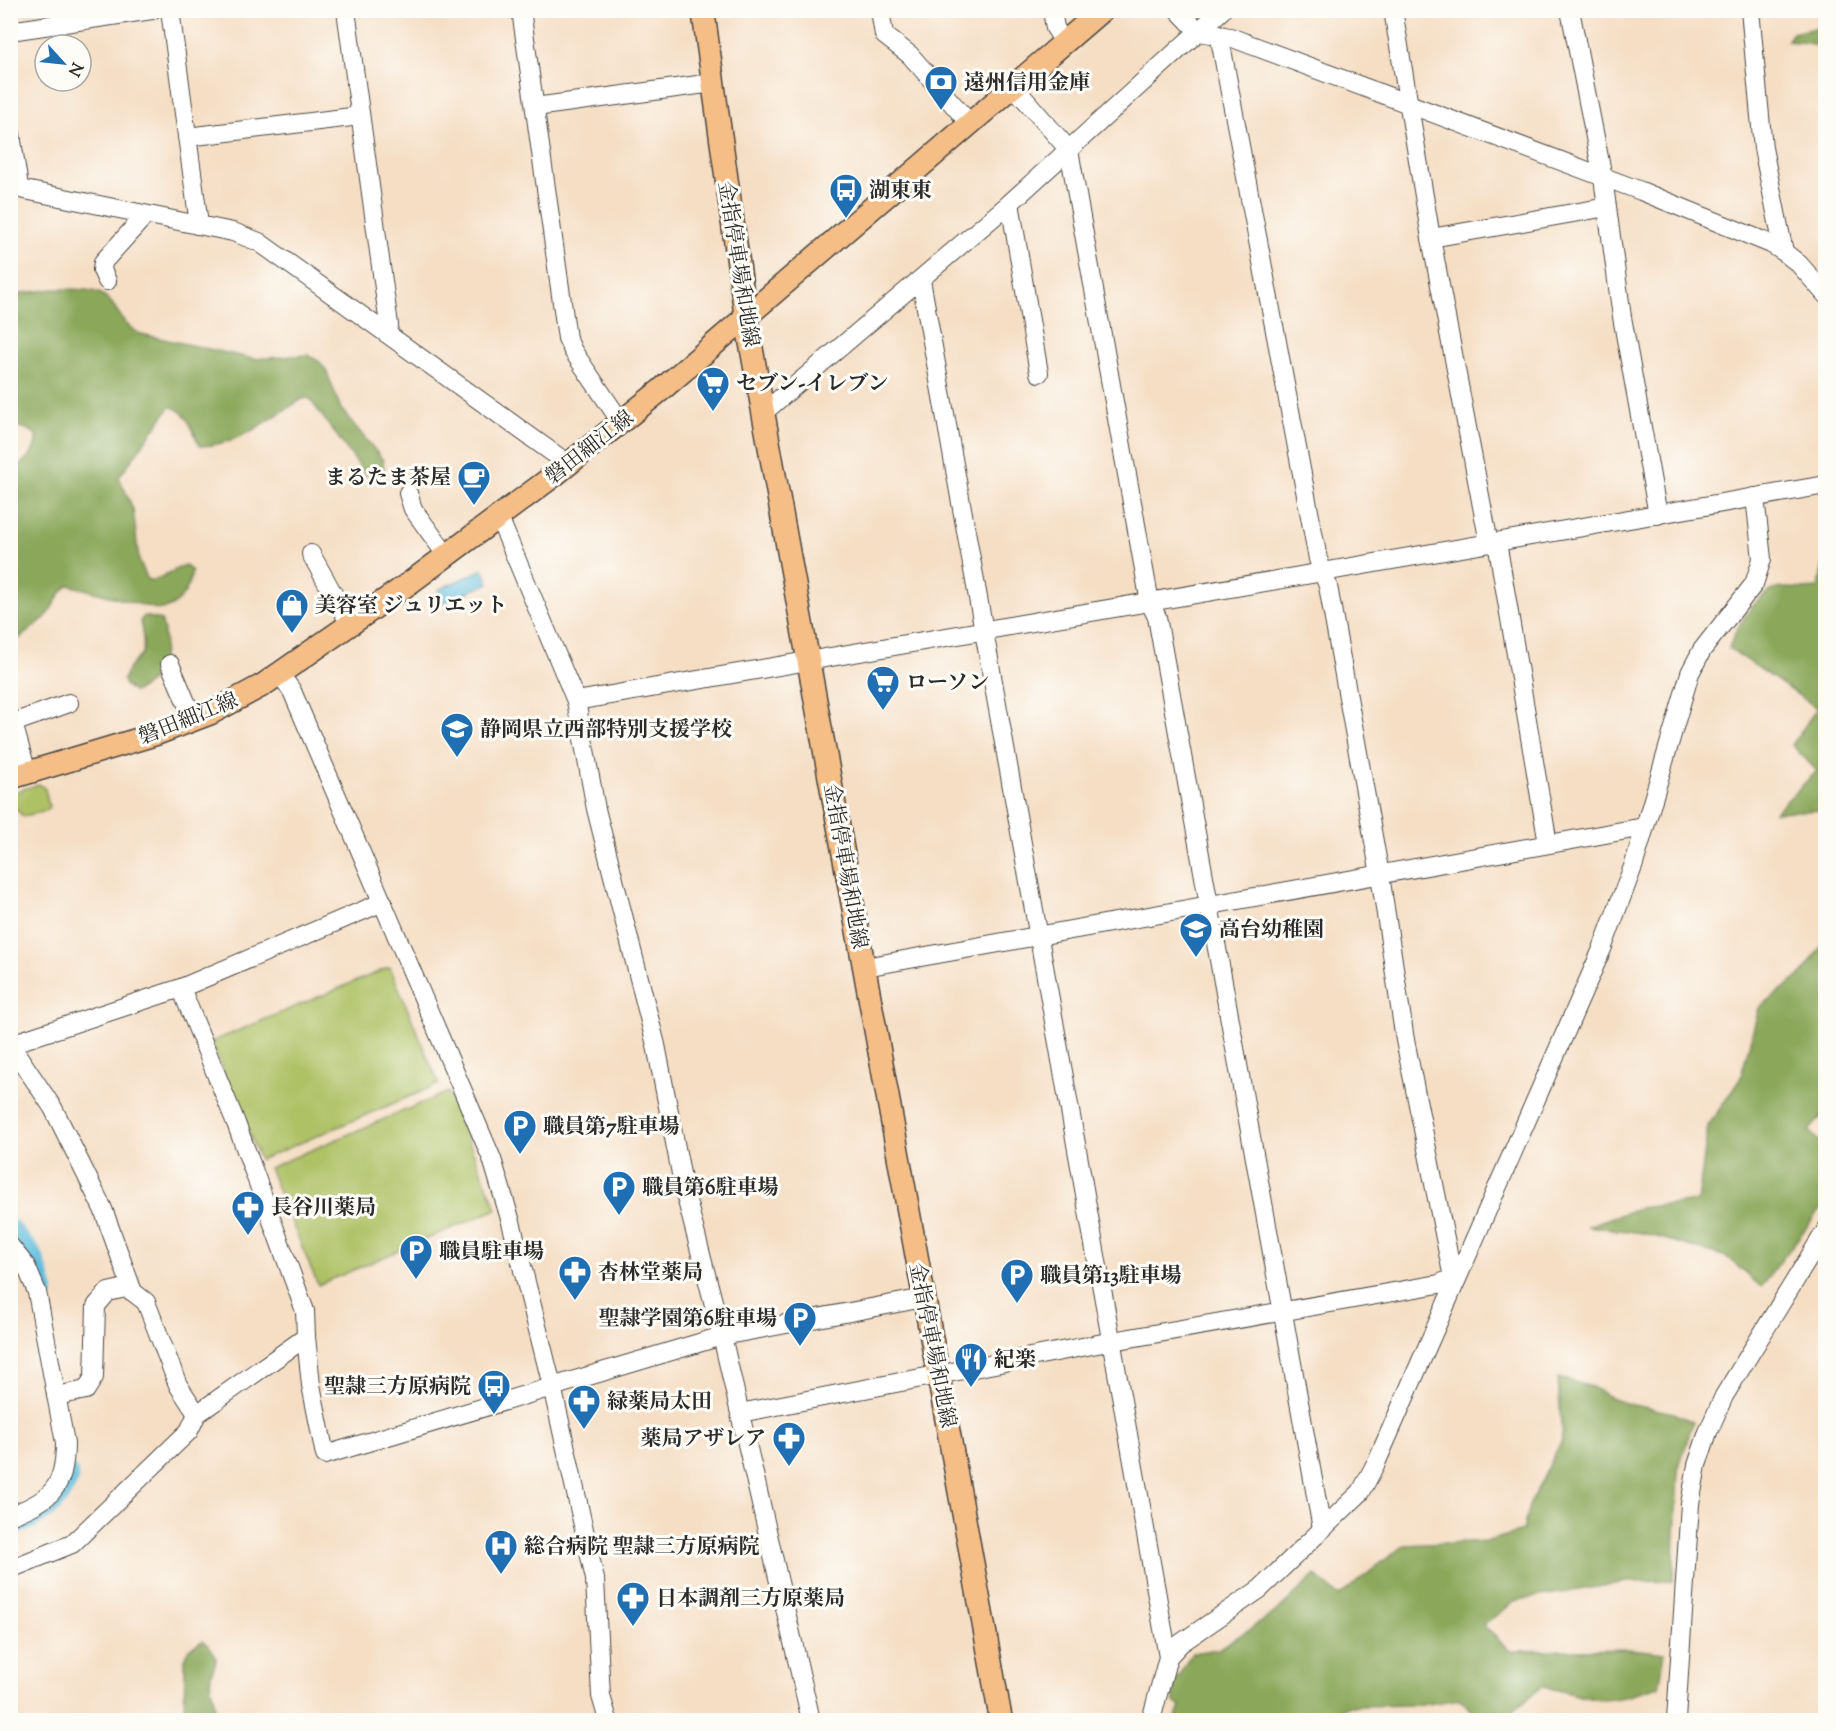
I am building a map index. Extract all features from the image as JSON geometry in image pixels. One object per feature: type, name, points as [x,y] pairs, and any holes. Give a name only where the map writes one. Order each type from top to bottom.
[{"type":"main road","name":"金指停車場和地線","points":[[703,10],[746,318],[1001,1720]]},
{"type":"main road","name":"磐田細江線","points":[[19,775],[194,721],[246,695],[280,674],[447,556],[621,422],[1015,88],[1102,10]]},
{"type":"street","points":[[10,31],[152,10]]},
{"type":"street","points":[[170,10],[188,137],[198,217],[197,225]]},
{"type":"street","points":[[346,10],[389,325],[384,331]]},
{"type":"street","points":[[880,10],[884,35],[910,55],[971,125]]},
{"type":"street","points":[[1052,10],[1054,28],[1065,43]]},
{"type":"street","points":[[1178,10],[1199,32],[1219,34],[1603,178],[1771,244],[1799,264],[1826,295]]},
{"type":"street","points":[[764,412],[1010,203],[1222,10]]},
{"type":"street","points":[[1393,10],[1431,238],[1493,543],[1548,844]]},
{"type":"street","points":[[1570,10],[1603,178],[1622,317],[1658,515]]},
{"type":"street","points":[[1750,10],[1763,148],[1784,252]]},
{"type":"street","points":[[526,11],[534,107],[567,338],[621,422]]},
{"type":"street","points":[[1219,34],[1322,573],[1328,585],[1380,875],[1405,1040],[1451,1268],[1456,1281]]},
{"type":"street","points":[[534,107],[713,83]]},
{"type":"street","points":[[1015,88],[1069,150],[1150,603],[1157,617],[1322,1529]]},
{"type":"street","points":[[188,137],[360,116]]},
{"type":"street","points":[[10,128],[18,180],[13,188],[236,233],[259,242],[560,458],[566,466]]},
{"type":"street","points":[[1010,203],[1039,373]]},
{"type":"street","points":[[1431,238],[1607,207]]},
{"type":"street","points":[[106,281],[102,270],[103,262],[141,220],[142,214]]},
{"type":"street","points":[[921,280],[1168,1657],[1151,1720]]},
{"type":"street","points":[[576,701],[809,663],[1826,485]]},
{"type":"street","points":[[408,493],[413,509],[447,556]]},
{"type":"street","points":[[1168,1657],[1182,1643],[1260,1588],[1361,1492],[1602,949],[1634,864],[1690,673],[1702,650],[1754,584],[1762,559],[1755,497]]},
{"type":"street","points":[[497,519],[503,527],[576,701],[596,809],[656,1045],[684,1189],[722,1336],[811,1720]]},
{"type":"street","points":[[312,554],[350,624]]},
{"type":"street","points":[[170,664],[194,721]]},
{"type":"street","points":[[280,674],[292,691],[492,1159],[511,1222],[552,1386],[595,1579],[601,1696],[608,1720]]},
{"type":"street","points":[[19,775],[13,723],[69,703]]},
{"type":"street","points":[[865,967],[1644,827]]},
{"type":"street","points":[[133,1292],[103,1209],[91,1183],[53,1108],[10,1044],[182,988],[383,902]]},
{"type":"street","points":[[182,988],[236,1123],[305,1311],[311,1385],[325,1455],[722,1336],[924,1298]]},
{"type":"street","points":[[1676,1720],[1690,1504],[1697,1466],[1708,1431],[1724,1396],[1826,1230]]},
{"type":"street","points":[[10,1246],[26,1266],[37,1292],[65,1395],[65,1467],[57,1488],[39,1504],[10,1516]]},
{"type":"street","points":[[740,1413],[1113,1341],[1439,1284],[1450,1279],[1456,1281]]},
{"type":"street","points":[[65,1395],[86,1390],[94,1377],[96,1306],[108,1292],[126,1288],[146,1302],[178,1385],[197,1414]]},
{"type":"street","points":[[10,1569],[72,1544],[189,1431],[197,1414],[306,1337]]},
{"type":"green space","points":[[1825,26],[1825,49],[1809,43],[1787,41],[1793,33]]},
{"type":"green space","points":[[53,289],[84,290],[101,294],[107,298],[128,325],[141,334],[254,359],[308,355],[319,361],[326,370],[341,409],[383,460],[384,470],[375,478],[365,474],[309,398],[302,399],[241,436],[214,445],[200,446],[185,416],[176,408],[170,407],[119,477],[133,509],[139,560],[148,580],[155,580],[185,565],[192,571],[181,598],[171,606],[157,609],[69,585],[62,591],[46,617],[11,645],[11,472],[29,456],[35,446],[36,434],[11,425],[11,295]]},
{"type":"green space","points":[[1825,558],[1825,810],[1775,812],[1817,771],[1792,745],[1817,708],[1729,648],[1743,619],[1757,601],[1766,594],[1784,588],[1818,588]]},
{"type":"green space","points":[[144,616],[161,620],[164,630],[164,652],[151,681],[143,688],[133,692],[123,680],[142,652],[143,636],[140,621]]},
{"type":"green space","points":[[39,784],[45,789],[49,807],[43,812],[23,816],[11,804],[11,793]]},
{"type":"green space","points":[[1825,941],[1825,1112],[1809,1131],[1825,1148],[1825,1203],[1761,1287],[1727,1257],[1643,1233],[1587,1226],[1639,1208],[1698,1201],[1708,1126],[1740,1079],[1759,1008],[1803,973]]},
{"type":"green space","points":[[390,967],[439,1084],[260,1160],[211,1042]]},
{"type":"green space","points":[[448,1092],[497,1209],[318,1285],[269,1168]]},
{"type":"green space","points":[[1558,1378],[1592,1387],[1611,1398],[1628,1404],[1674,1413],[1693,1422],[1678,1470],[1673,1581],[1627,1582],[1517,1600],[1483,1625],[1510,1651],[1631,1649],[1665,1653],[1659,1687],[1602,1700],[1542,1687],[1516,1708],[1508,1720],[1474,1720],[1476,1715],[1460,1699],[1421,1705],[1347,1706],[1321,1720],[1175,1720],[1180,1707],[1174,1702],[1174,1684],[1192,1653],[1219,1649],[1276,1612],[1315,1575],[1339,1596],[1404,1545],[1488,1541],[1523,1531],[1529,1506],[1562,1440]]},
{"type":"green space","points":[[203,1641],[211,1648],[216,1659],[210,1679],[215,1720],[184,1720],[185,1657],[190,1648]]},
{"type":"water","points":[[483,569],[489,583],[443,603],[438,590]]},
{"type":"waterway","points":[[10,1230],[33,1258],[43,1291]]},
{"type":"waterway","points":[[10,1526],[38,1514],[53,1502],[68,1476]]},
{"type":"place","name":"遠州信用金庫","points":[[941,111]]},
{"type":"place","name":"湖東東","points":[[846,219]]},
{"type":"place","name":"セブン-イレブン","points":[[713,412]]},
{"type":"place","name":"まるたま茶屋","points":[[474,506]]},
{"type":"place","name":"美容室 ジュリエット","points":[[292,634]]},
{"type":"place","name":"ローソン","points":[[883,711]]},
{"type":"place","name":"静岡県立西部特別支援学校","points":[[457,758]]},
{"type":"place","name":"高台幼稚園","points":[[1196,958]]},
{"type":"place","name":"職員第7駐車場","points":[[520,1155]]},
{"type":"place","name":"職員第6駐車場","points":[[619,1216]]},
{"type":"place","name":"長谷川薬局","points":[[248,1236]]},
{"type":"place","name":"職員駐車場","points":[[416,1280]]},
{"type":"place","name":"杏林堂薬局","points":[[575,1301]]},
{"type":"place","name":"職員第13駐車場","points":[[1017,1304]]},
{"type":"place","name":"聖隷学園第6駐車場","points":[[800,1347]]},
{"type":"place","name":"紀楽","points":[[971,1388]]},
{"type":"place","name":"聖隷三方原病院","points":[[494,1415]]},
{"type":"place","name":"緑薬局太田","points":[[584,1430]]},
{"type":"place","name":"薬局アザレア","points":[[789,1467]]},
{"type":"place","name":"総合病院 聖隷三方原病院","points":[[501,1575]]},
{"type":"place","name":"日本調剤三方原薬局","points":[[633,1627]]}]
